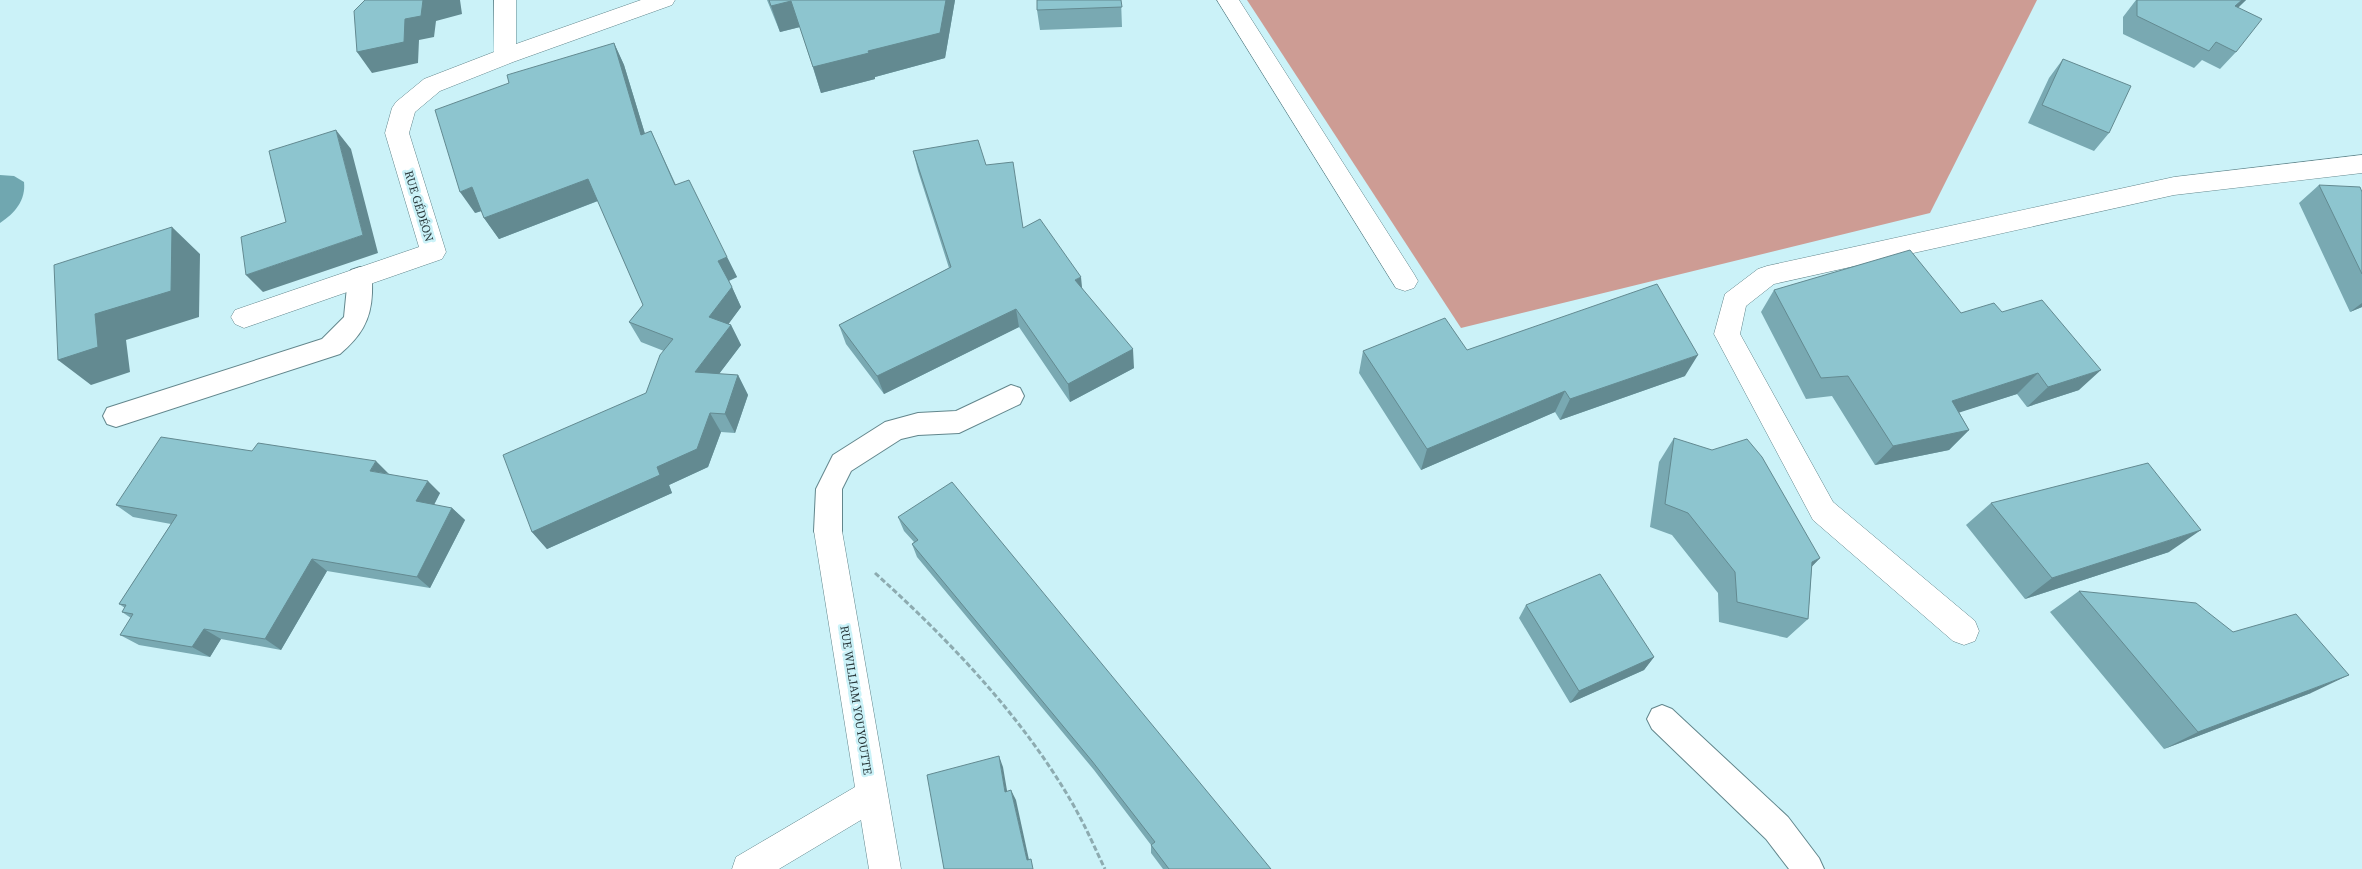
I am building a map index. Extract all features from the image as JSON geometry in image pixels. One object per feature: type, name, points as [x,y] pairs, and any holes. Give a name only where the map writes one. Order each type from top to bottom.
[{"type":"street","points":[[505,0],[505,56]]},
{"type":"street","name":"RUE GÉDÉON","points":[[244,317],[433,252],[397,133],[404,108],[432,85],[505,56],[664,0]]},
{"type":"street","points":[[1228,0],[1405,281]]},
{"type":"street","points":[[1964,631],[1823,511],[1727,334],[1734,301],[1767,276],[1979,228],[2174,186],[2362,164]]},
{"type":"street","name":"RUE WILLIAM YOUYOUTTE","points":[[828,531],[885,869]]},
{"type":"street","points":[[748,869],[872,795]]},
{"type":"lane","points":[[116,416],[331,348],[347,333],[359,314],[360,277]]},
{"type":"lane","points":[[828,531],[829,489],[842,463],[894,430],[918,424],[958,422],[1011,396]]},
{"type":"lane","points":[[1662,719],[1777,828],[1808,869]]},
{"type":"path","points":[[828,531],[920,612],[995,698],[1066,792],[1105,869]]},
{"type":"shaded area","points":[[1247,0],[2037,0],[1930,213],[1461,328]]},
{"type":"water","points":[[0,175],[14,176],[24,182],[24,189],[18,206],[0,223]]},
{"type":"building","points":[[365,0],[423,0],[421,16],[405,19],[404,42],[357,52],[354,11]]},
{"type":"building","points":[[769,0],[946,0],[940,33],[813,67],[791,1],[771,6]]},
{"type":"building","points":[[1037,0],[1121,0],[1122,7],[1037,10]]},
{"type":"building","points":[[2137,0],[2242,0],[2235,6],[2262,19],[2236,52],[2216,42],[2209,51],[2137,16]]},
{"type":"building","points":[[614,43],[641,135],[651,131],[675,185],[689,180],[727,257],[718,261],[732,287],[709,317],[731,325],[695,372],[738,375],[725,414],[710,413],[697,449],[657,467],[660,475],[532,532],[503,455],[646,393],[660,355],[673,339],[629,322],[643,305],[588,179],[484,218],[472,187],[460,192],[435,110],[509,83],[507,75]]},
{"type":"building","points":[[2063,59],[2131,86],[2109,133],[2042,105]]},
{"type":"building","points":[[336,130],[363,235],[246,275],[241,237],[286,222],[269,151]]},
{"type":"building","points":[[978,140],[986,165],[1013,162],[1023,228],[1040,219],[1081,277],[1075,280],[1133,349],[1068,384],[1016,309],[877,376],[839,325],[951,267],[913,151]]},
{"type":"building","points":[[2319,185],[2360,187],[2362,192],[2362,274]]},
{"type":"building","points":[[172,227],[171,291],[95,314],[98,347],[58,360],[54,265]]},
{"type":"building","points":[[1910,250],[1961,313],[1994,303],[2002,312],[2042,300],[2101,370],[2048,387],[2038,373],[1952,401],[1969,430],[1893,446],[1848,376],[1821,378],[1774,290]]},
{"type":"building","points":[[1657,284],[1698,355],[1570,399],[1565,391],[1427,449],[1363,351],[1445,318],[1467,350]]},
{"type":"building","points":[[161,437],[252,451],[258,443],[376,461],[370,471],[428,481],[416,501],[452,508],[417,577],[312,559],[265,639],[204,629],[192,647],[120,635],[133,614],[122,612],[126,605],[119,604],[177,515],[116,505]]},
{"type":"building","points":[[1674,438],[1712,450],[1747,439],[1762,457],[1820,558],[1812,562],[1808,619],[1737,602],[1735,572],[1688,513],[1665,504]]},
{"type":"building","points":[[2148,463],[2201,530],[2052,578],[1991,503]]},
{"type":"building","points":[[952,482],[1271,869],[1169,869],[1151,845],[1155,842],[1092,761],[912,544],[918,540],[898,517]]},
{"type":"building","points":[[1600,574],[1654,657],[1579,691],[1526,605]]},
{"type":"building","points":[[2079,591],[2196,603],[2233,632],[2296,614],[2349,675],[2198,732]]},
{"type":"building","points":[[999,756],[1005,792],[1011,790],[1027,860],[1031,859],[1033,869],[944,869],[927,775]]}]
